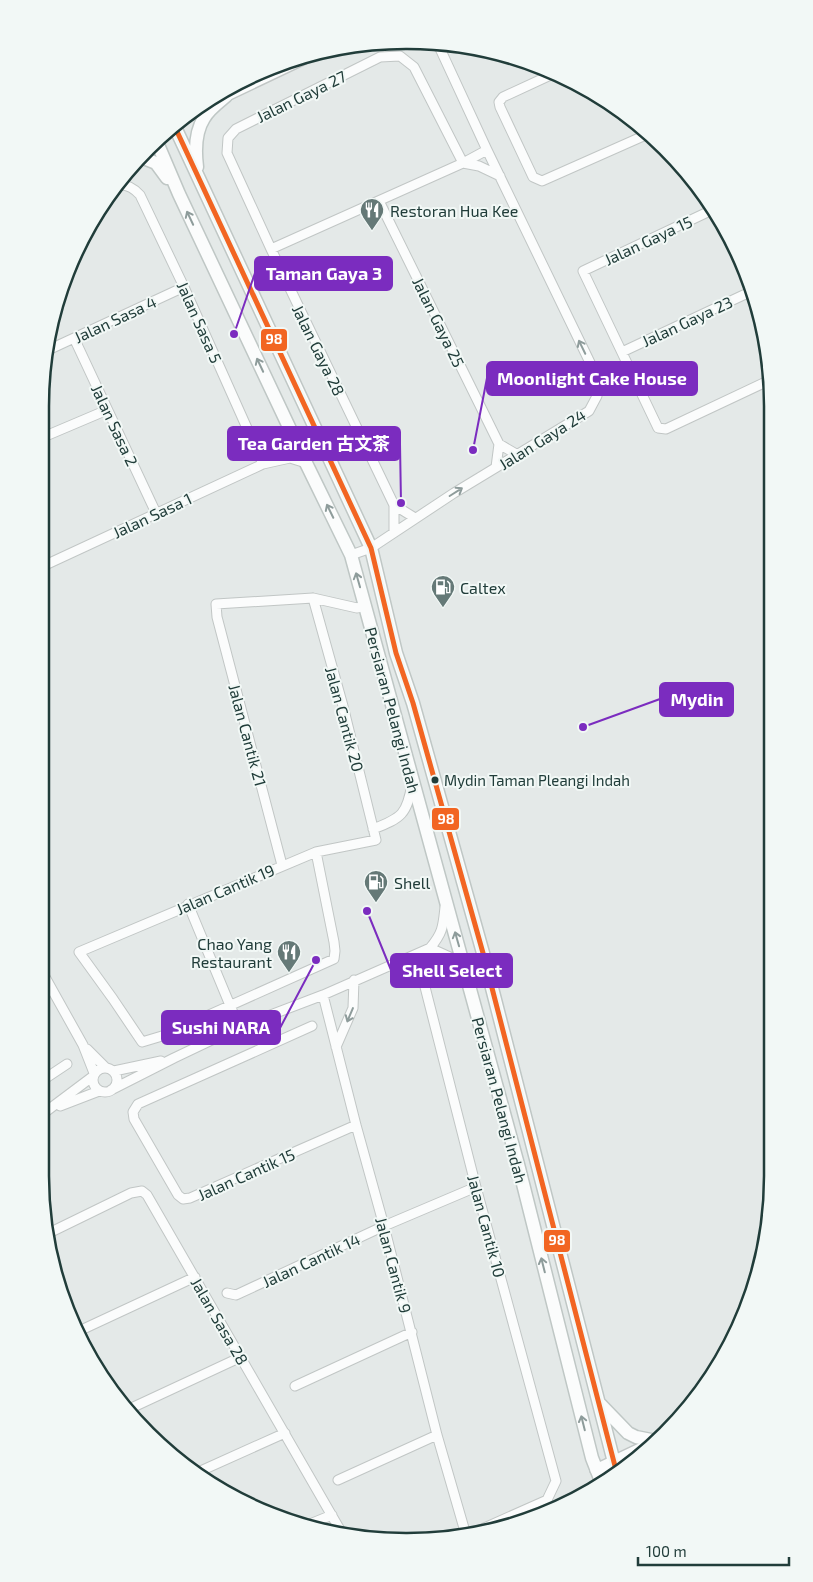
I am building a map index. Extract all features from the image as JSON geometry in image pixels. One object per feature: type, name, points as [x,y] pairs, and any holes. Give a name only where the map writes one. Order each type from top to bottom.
[{"type":"main road","points":[[198,177],[195,154],[197,132],[204,116],[211,107]]},
{"type":"main road","name":"Persiaran Pelangi Indah","points":[[178,133],[372,548],[396,653],[413,703],[483,953],[615,1466]]},
{"type":"main road","name":"Persiaran Pelangi Indah","points":[[160,149],[179,194],[351,555],[470,985],[598,1476]]},
{"type":"main road","points":[[149,160],[156,163],[179,194]]},
{"type":"main road","points":[[599,1403],[628,1433],[647,1440]]},
{"type":"street","name":"Jalan Gaya 24","points":[[351,555],[372,548],[415,518],[516,454],[589,412],[597,396],[597,377],[440,51]]},
{"type":"street","name":"Jalan Gaya 27","points":[[228,138],[236,128],[380,57],[400,56],[414,67],[463,164]]},
{"type":"street","points":[[544,77],[503,97],[499,104],[533,177],[537,180],[542,181],[641,137]]},
{"type":"street","name":"Jalan Gaya 28","points":[[228,138],[227,153],[394,505],[394,532]]},
{"type":"street","points":[[271,249],[463,164],[487,150]]},
{"type":"street","points":[[463,164],[479,166],[500,176]]},
{"type":"street","name":"Jalan Sasa 5","points":[[126,186],[135,189],[140,195],[184,287],[263,464]]},
{"type":"street","name":"Jalan Gaya 25","points":[[379,201],[499,444]]},
{"type":"street","name":"Jalan Gaya 15","points":[[622,352],[583,271],[707,213]]},
{"type":"street","name":"Jalan Sasa 4","points":[[54,347],[184,287]]},
{"type":"street","name":"Jalan Gaya 23","points":[[622,352],[746,294]]},
{"type":"street","name":"Jalan Sasa 2","points":[[74,338],[156,513]]},
{"type":"street","points":[[622,352],[656,426],[660,430],[666,430],[763,383]]},
{"type":"street","points":[[49,435],[107,410]]},
{"type":"street","name":"Jalan Sasa 1","points":[[263,464],[278,452],[285,442],[288,424]]},
{"type":"street","points":[[496,467],[499,444],[516,454]]},
{"type":"street","name":"Jalan Sasa 1","points":[[49,563],[263,464],[290,458],[306,463]]},
{"type":"street","points":[[394,505],[415,518]]},
{"type":"street","points":[[312,598],[357,608],[366,606]]},
{"type":"street","name":"Jalan Cantik 21","points":[[282,865],[217,617],[216,604],[312,598]]},
{"type":"street","name":"Jalan Cantik 20","points":[[312,598],[343,706],[376,840]]},
{"type":"street","points":[[374,829],[405,811],[410,799],[412,780]]},
{"type":"street","name":"Jalan Cantik 19","points":[[230,1006],[162,1036],[142,1042],[79,952],[188,904],[316,852],[376,840]]},
{"type":"street","points":[[230,1006],[334,959],[334,942],[316,852]]},
{"type":"street","points":[[50,1110],[99,1091],[112,1090],[239,1027],[323,995],[430,948],[440,937],[443,930],[445,900]]},
{"type":"street","points":[[188,904],[239,1027]]},
{"type":"street","points":[[430,948],[450,956],[470,985]]},
{"type":"street","name":"Jalan Cantik 10","points":[[417,974],[422,976],[424,983],[476,1187],[556,1482],[547,1500],[502,1520]]},
{"type":"street","points":[[336,1047],[353,1008],[354,980]]},
{"type":"street","points":[[49,984],[84,1045],[93,1075],[93,1085],[99,1091]]},
{"type":"street","name":"Jalan Cantik 9","points":[[323,995],[412,1332],[437,1435],[464,1528]]},
{"type":"street","name":"Jalan Cantik 15","points":[[312,1026],[138,1104],[134,1112],[134,1119],[178,1195],[183,1199],[190,1198],[356,1125]]},
{"type":"street","points":[[84,1045],[117,1079],[117,1083],[112,1090]]},
{"type":"street","points":[[50,1110],[97,1070],[110,1070],[174,1058]]},
{"type":"street","points":[[49,1076],[67,1064]]},
{"type":"street","name":"Jalan Cantik 14","points":[[228,1293],[236,1295],[384,1226],[476,1187]]},
{"type":"street","name":"Jalan Sasa 28","points":[[54,1231],[131,1193],[142,1191],[147,1195],[338,1526]]},
{"type":"street","points":[[84,1329],[195,1277]]},
{"type":"street","points":[[295,1386],[412,1332]]},
{"type":"street","points":[[134,1407],[241,1357]]},
{"type":"street","points":[[203,1470],[285,1433]]},
{"type":"street","points":[[338,1480],[437,1435]]},
{"type":"street","points":[[598,1476],[613,1467]]},
{"type":"street","points":[[317,1522],[332,1515]]},
{"type":"transit line","name":"98","points":[[178,133],[371,548],[396,653],[413,703],[483,953],[615,1466]]},
{"type":"place","name":"Restoran Hua Kee","points":[[372,231]]},
{"type":"place","name":"Taman Gaya 3","points":[[234,334]]},
{"type":"place","name":"Moonlight Cake House","points":[[473,450]]},
{"type":"place","name":"Tea Garden 古文茶","points":[[401,503]]},
{"type":"place","name":"Caltex","points":[[443,608]]},
{"type":"place","name":"Mydin","points":[[583,727]]},
{"type":"place","name":"Mydin Taman Pleangi Indah","points":[[435,780]]},
{"type":"place","name":"Shell","points":[[376,903]]},
{"type":"place","name":"Shell Select","points":[[367,911]]},
{"type":"place","name":"Sushi NARA","points":[[316,960]]},
{"type":"place","name":"Chao Yang Restaurant","points":[[289,973]]}]
